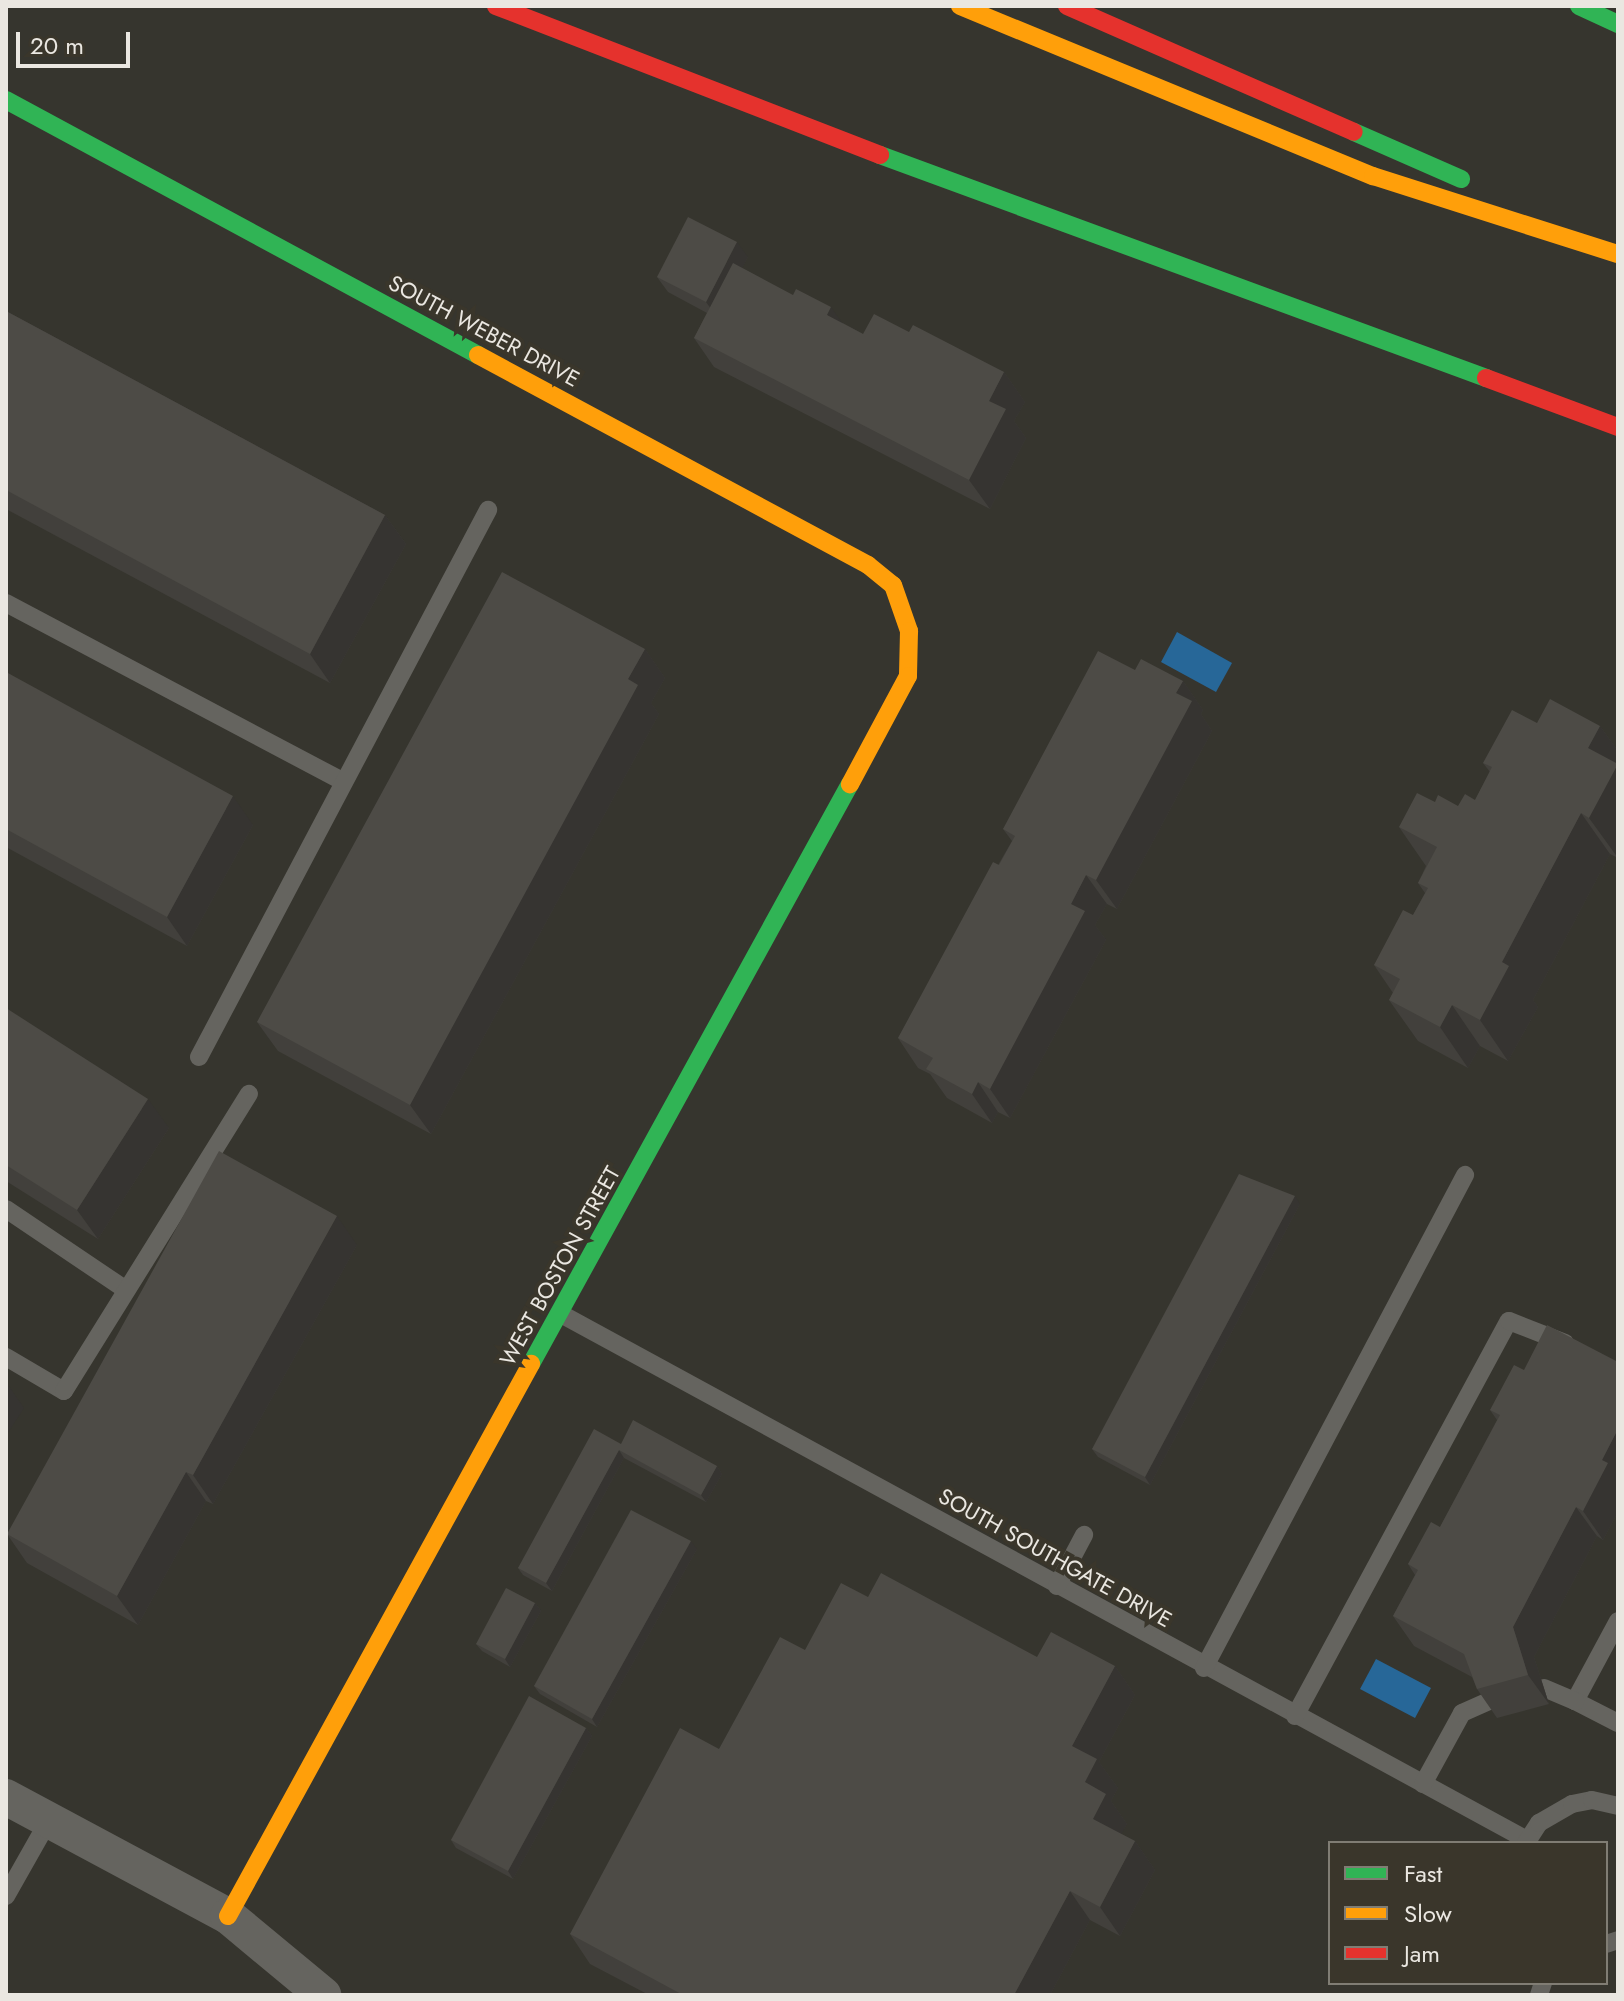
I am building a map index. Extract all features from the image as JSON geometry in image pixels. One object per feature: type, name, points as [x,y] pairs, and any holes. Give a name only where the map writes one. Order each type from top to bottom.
[{"type":"main road","points":[[496,6],[695,87],[1618,427]]},
{"type":"main road","points":[[960,6],[1373,176],[1618,253]]},
{"type":"main road","points":[[1067,6],[1618,253]]},
{"type":"main road","points":[[1579,6],[1618,24]]},
{"type":"main road","name":"SOUTH WEBER DRIVE","points":[[6,100],[868,565],[893,585],[909,631]]},
{"type":"main road","name":"WEST BOSTON STREET","points":[[228,1916],[561,1314],[908,676],[909,631]]},
{"type":"street","points":[[6,1797],[228,1916],[323,1995]]},
{"type":"lane","points":[[199,1057],[342,781],[488,510]]},
{"type":"lane","points":[[6,603],[342,781]]},
{"type":"lane","points":[[6,1357],[64,1391],[249,1094]]},
{"type":"lane","points":[[1204,1668],[1465,1175]]},
{"type":"lane","points":[[6,1209],[126,1290]]},
{"type":"lane","name":"SOUTH SOUTHGATE DRIVE","points":[[561,1314],[1525,1841]]},
{"type":"lane","points":[[1295,1716],[1509,1321],[1581,1349]]},
{"type":"lane","points":[[1057,1586],[1084,1535]]},
{"type":"lane","points":[[1575,1701],[1618,1621]]},
{"type":"lane","points":[[1544,1688],[1618,1723]]},
{"type":"lane","points":[[1423,1784],[1462,1713],[1491,1700]]},
{"type":"lane","name":"SOUTH SOUTHGATE DRIVE","points":[[1528,1841],[1539,1823],[1572,1804],[1592,1800],[1618,1806]]},
{"type":"lane","points":[[6,1896],[49,1820]]},
{"type":"water","points":[[1177,632],[1232,663],[1216,692],[1161,662]]},
{"type":"water","points":[[1376,1659],[1431,1688],[1415,1718],[1360,1689]]},
{"type":"building","points":[[688,217],[737,242],[706,302],[657,277]]},
{"type":"building","points":[[733,263],[793,295],[796,289],[831,307],[827,315],[863,334],[874,314],[909,332],[913,325],[1004,372],[989,401],[1006,409],[969,480],[694,338]]},
{"type":"building","points":[[6,311],[385,515],[310,654],[6,490]]},
{"type":"building","points":[[502,572],[645,649],[628,679],[638,685],[410,1105],[257,1022]]},
{"type":"building","points":[[1098,651],[1135,670],[1141,659],[1183,681],[1176,693],[1192,701],[1096,880],[1086,875],[1071,904],[1085,911],[990,1089],[978,1082],[972,1094],[926,1069],[933,1058],[898,1038],[993,862],[999,865],[1015,836],[1003,829]]},
{"type":"building","points":[[6,672],[233,796],[167,917],[6,829]]},
{"type":"building","points":[[1550,699],[1600,726],[1588,748],[1618,764],[1589,818],[1581,813],[1502,962],[1509,966],[1480,1020],[1452,1005],[1440,1027],[1389,1000],[1400,979],[1374,965],[1403,910],[1413,915],[1428,888],[1418,883],[1437,847],[1399,827],[1417,793],[1435,802],[1438,795],[1458,806],[1465,794],[1475,800],[1492,767],[1483,763],[1512,710],[1537,723]]},
{"type":"building","points":[[6,1008],[148,1099],[77,1210],[6,1165]]},
{"type":"building","points":[[219,1151],[337,1216],[193,1475],[186,1472],[117,1596],[7,1534]]},
{"type":"building","points":[[1239,1174],[1295,1196],[1145,1477],[1092,1449]]},
{"type":"building","points":[[1547,1325],[1618,1362],[1618,1429],[1602,1460],[1608,1463],[1583,1511],[1576,1507],[1513,1627],[1528,1675],[1477,1689],[1464,1654],[1393,1616],[1418,1570],[1408,1564],[1431,1522],[1440,1527],[1500,1415],[1490,1410],[1514,1365],[1524,1370]]},
{"type":"building","points":[[633,1420],[717,1466],[701,1495],[619,1450],[546,1583],[518,1568],[594,1429],[621,1444]]},
{"type":"building","points":[[631,1510],[691,1541],[592,1719],[534,1686]]},
{"type":"building","points":[[881,1573],[1037,1657],[1051,1632],[1115,1666],[1072,1746],[1097,1759],[1085,1782],[1106,1794],[1093,1819],[1135,1841],[1100,1907],[1070,1891],[1014,1995],[683,1995],[570,1934],[680,1728],[719,1749],[780,1637],[805,1650],[841,1583],[868,1597]]},
{"type":"building","points":[[506,1588],[535,1603],[505,1659],[476,1644]]},
{"type":"building","points":[[529,1696],[586,1728],[508,1871],[451,1840]]},
{"type":"traffic: fast","points":[[1579,6],[1618,24]]},
{"type":"traffic: fast","points":[[6,100],[478,355]]},
{"type":"traffic: fast","points":[[1354,132],[1461,179]]},
{"type":"traffic: fast","points":[[880,155],[1486,378]]},
{"type":"traffic: fast","points":[[531,1364],[850,784]]},
{"type":"traffic: slow","points":[[960,6],[1373,176],[1618,254]]},
{"type":"traffic: slow","points":[[478,355],[868,565],[893,585],[909,631],[908,676],[850,784]]},
{"type":"traffic: slow","points":[[228,1916],[531,1364]]},
{"type":"traffic: jam","points":[[496,6],[880,155]]},
{"type":"traffic: jam","points":[[1067,6],[1354,132]]},
{"type":"traffic: jam","points":[[1486,378],[1618,427]]}]
